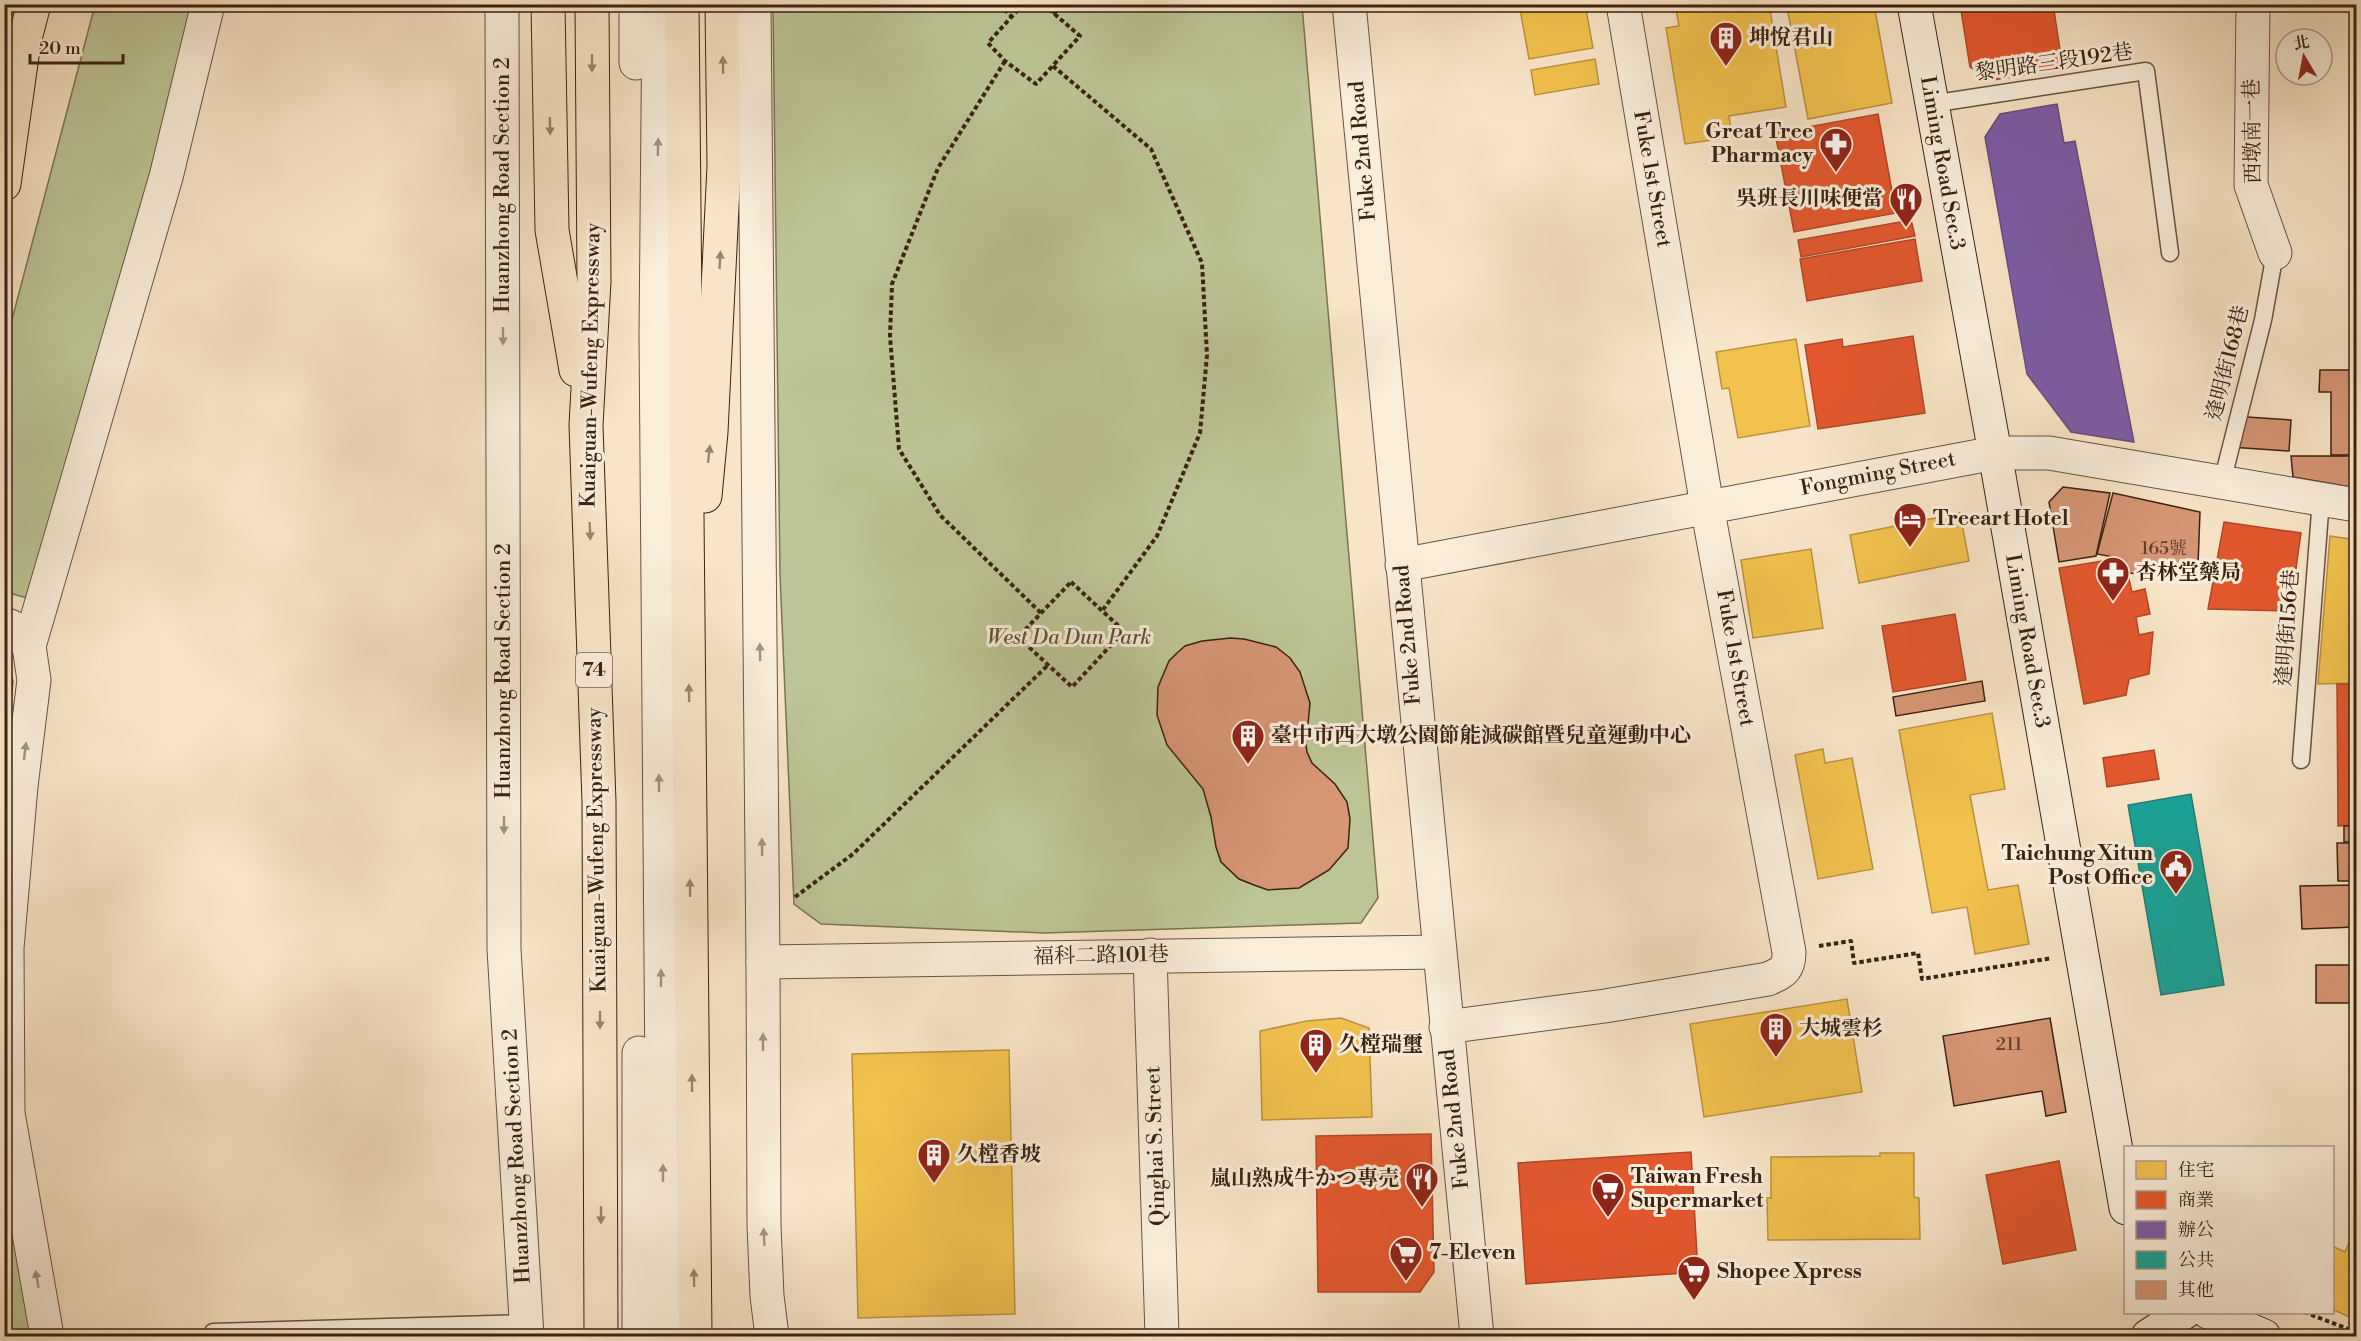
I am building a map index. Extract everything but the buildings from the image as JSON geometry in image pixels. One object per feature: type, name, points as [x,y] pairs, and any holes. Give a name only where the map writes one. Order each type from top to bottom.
[{"type":"highway","points":[[4,108],[23,49],[34,4]]},
{"type":"highway","name":"74","points":[[548,4],[552,230],[586,424]]},
{"type":"highway","name":"Kuaiguan-Wufeng Expressway","points":[[592,4],[594,281],[586,424],[599,802],[601,1336]]},
{"type":"highway","points":[[682,4],[695,1336]]},
{"type":"highway","points":[[688,659],[711,432],[724,166],[722,4]]},
{"type":"highway","points":[[4,183],[23,49]]},
{"type":"street","points":[[47,1336],[8,1113],[6,948],[21,786],[34,680],[29,646],[166,177],[208,4]]},
{"type":"street","name":"Huanzhong Road Section 2","points":[[502,4],[504,950],[527,1330]]},
{"type":"street","points":[[636,4],[639,1336]]},
{"type":"street","points":[[659,4],[656,347],[664,1336]]},
{"type":"street","points":[[754,4],[764,1226],[767,1296],[772,1336]]},
{"type":"street","name":"Fuke 2nd Road","points":[[1349,4],[1477,1336]]},
{"type":"street","name":"Fuke 1st Street","points":[[1623,4],[1707,506],[1789,952]]},
{"type":"street","name":"Liming Road Sec.3","points":[[1914,4],[1995,453],[2124,1196]]},
{"type":"street","name":"西墩南一巷","points":[[2253,4],[2251,185],[2275,254]]},
{"type":"street","name":"Fongming Street","points":[[1402,565],[1995,453],[2049,453],[2356,505]]},
{"type":"street","points":[[4,624],[12,627],[29,646]]},
{"type":"street","name":"福科二路101巷","points":[[763,962],[1439,952]]},
{"type":"street","points":[[1446,1027],[1605,1006],[1768,979],[1782,972],[1789,962],[1789,952]]},
{"type":"street","name":"Qinghai S. Street","points":[[1150,955],[1162,1336]]},
{"type":"street","points":[[756,1336],[767,1296]]},
{"type":"street","points":[[2144,1314],[2148,1336],[2182,1314]]},
{"type":"street","points":[[2213,1314],[2264,1336]]},
{"type":"lane","name":"黎明路三段192巷","points":[[1931,104],[2146,71],[2170,253]]},
{"type":"lane","name":"逢明街168巷","points":[[2222,482],[2263,320],[2275,254]]},
{"type":"lane","name":"逢明街156巷","points":[[2301,760],[2321,499]]},
{"type":"lane","points":[[213,1332],[527,1330]]},
{"type":"path","points":[[999,4],[1011,17]]},
{"type":"path","points":[[1023,4],[988,43],[1005,61],[1036,84],[1080,36],[1043,4]]},
{"type":"path","points":[[1053,14],[1064,4]]},
{"type":"path","points":[[1005,61],[938,168],[892,284],[890,336],[899,449],[940,515],[1041,613]]},
{"type":"path","points":[[1053,66],[1151,149],[1202,263],[1207,355],[1200,433],[1157,536],[1102,611]]},
{"type":"path","points":[[1071,582],[1124,632],[1072,687],[1018,637],[1041,613],[1071,582]]},
{"type":"path","points":[[792,899],[853,854],[1048,664]]},
{"type":"path","points":[[1789,952],[1851,941],[1854,963],[1918,953],[1922,979],[2082,953]]},
{"type":"path","points":[[2309,1314],[2356,1332]]},
{"type":"green space","points":[[95,5],[199,5],[35,600],[5,592],[5,346]]},
{"type":"green space","name":"West Da Dun Park","points":[[773,5],[1302,5],[1378,898],[1361,923],[1044,933],[821,924],[794,904],[780,575]]},
{"type":"green space","points":[[5,658],[13,681],[5,761]]},
{"type":"green space","points":[[4,1195],[35,1336],[5,1336]]},
{"type":"place","name":"坤悅君山","points":[[1726,67]]},
{"type":"place","name":"Great Tree Pharmacy","points":[[1836,173]]},
{"type":"place","name":"吳班長川味便當","points":[[1906,228]]},
{"type":"place","name":"Treeart Hotel","points":[[1910,548]]},
{"type":"place","name":"杏林堂藥局","points":[[2113,602]]},
{"type":"place","name":"臺中市西大墩公園節能減碳館暨兒童運動中心","points":[[1248,765]]},
{"type":"place","name":"Taichung Xitun Post Office","points":[[2176,895]]},
{"type":"place","name":"大城雲杉","points":[[1776,1058]]},
{"type":"place","name":"久樘瑞璽","points":[[1316,1074]]},
{"type":"place","name":"久樘香坡","points":[[934,1184]]},
{"type":"place","name":"嵐山熟成牛かつ專売","points":[[1422,1208]]},
{"type":"place","name":"Taiwan Fresh Supermarket","points":[[1608,1218]]},
{"type":"place","name":"7-Eleven","points":[[1406,1282]]},
{"type":"place","name":"Shopee Xpress","points":[[1694,1301]]}]
